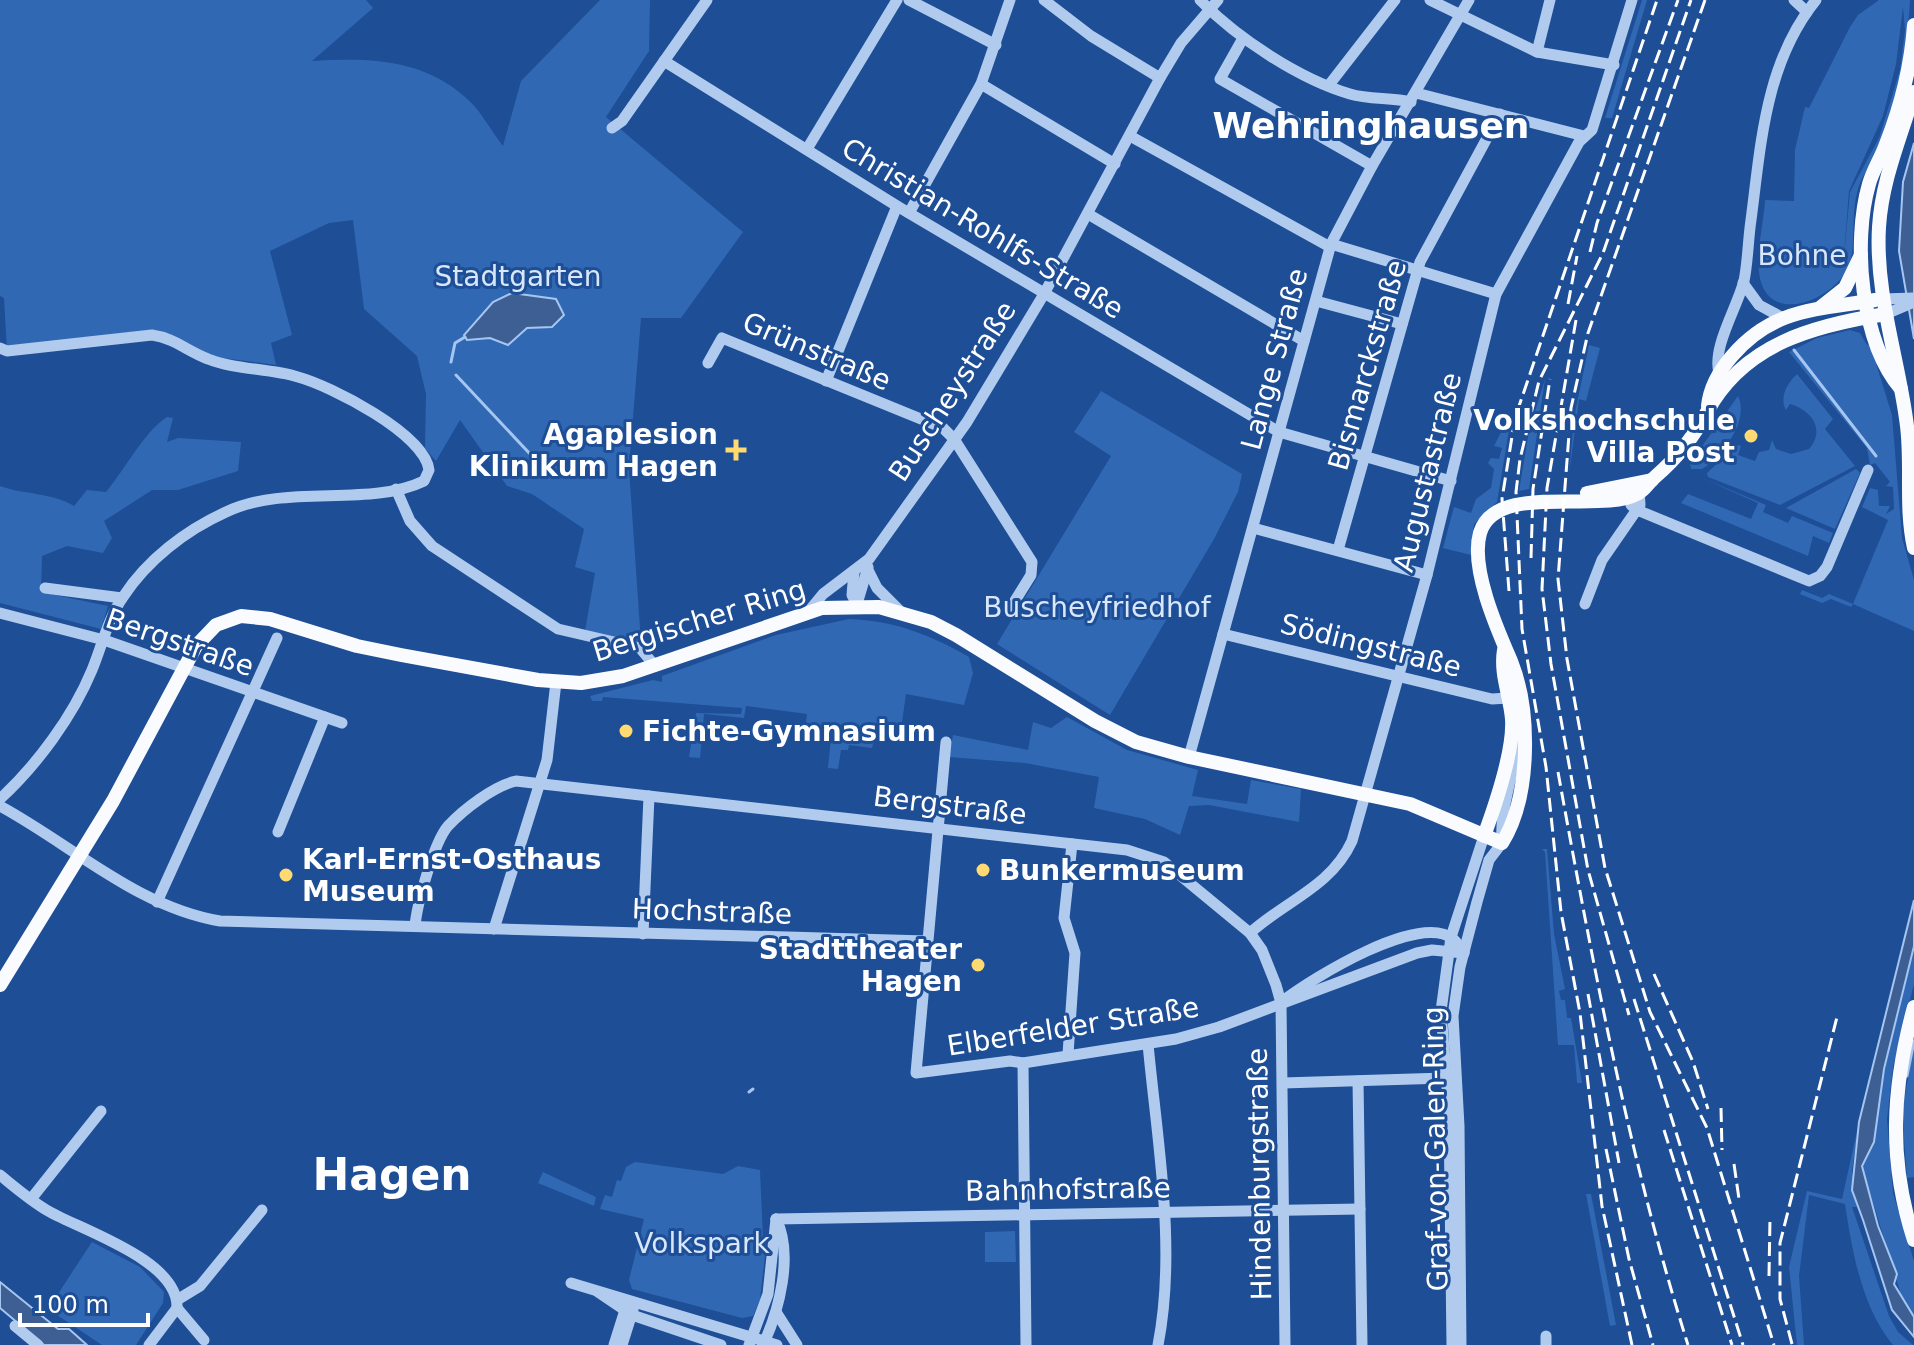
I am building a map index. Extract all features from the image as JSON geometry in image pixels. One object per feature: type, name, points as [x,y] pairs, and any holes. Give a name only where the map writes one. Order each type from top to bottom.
[{"type":"main road","points":[[1901,389],[1882,363],[1868,309],[1862,255],[1867,193],[1900,104],[1914,25]]},
{"type":"main road","points":[[1913,543],[1908,433],[1883,299],[1879,241],[1884,188],[1914,92]]},
{"type":"main road","points":[[1821,307],[1845,288],[1862,255]]},
{"type":"main road","points":[[1502,843],[1515,820],[1524,754],[1518,692],[1481,567],[1478,546],[1483,526],[1509,508],[1555,500],[1636,495],[1680,455],[1708,409],[1760,354],[1797,334],[1868,309],[1883,299]]},
{"type":"main road","points":[[1708,409],[1712,385],[1719,373],[1749,337],[1783,318],[1821,307],[1868,309],[1886,314]]},
{"type":"main road","name":"Bergischer Ring","points":[[0,985],[81,856],[196,646],[216,625],[252,616],[357,646],[556,682],[603,681],[655,666],[809,611],[857,604],[900,611],[968,642],[1118,734],[1189,757],[1410,804],[1502,843]]},
{"type":"main road","points":[[1484,836],[1505,766],[1512,723],[1501,663],[1504,650]]},
{"type":"main road","points":[[1914,1007],[1897,1081],[1893,1135],[1900,1192],[1914,1240]]},
{"type":"street","points":[[612,128],[622,121],[707,0]]},
{"type":"street","points":[[807,149],[897,0]]},
{"type":"street","points":[[909,0],[996,45]]},
{"type":"street","points":[[909,213],[981,84],[1010,0]]},
{"type":"street","points":[[1044,0],[1091,36],[1160,78]]},
{"type":"street","points":[[1329,85],[1395,0]]},
{"type":"street","points":[[1430,0],[1537,52],[1614,65]]},
{"type":"street","name":"Lange Straße","points":[[1189,757],[1304,341],[1334,246],[1372,166],[1469,0]]},
{"type":"street","points":[[1537,52],[1550,0]]},
{"type":"street","name":"Augustastraße","points":[[1250,933],[1267,917],[1329,876],[1345,855],[1366,795],[1427,575],[1496,294],[1584,136],[1592,130],[1632,0]]},
{"type":"street","points":[[1794,0],[1807,12]]},
{"type":"street","points":[[1719,373],[1716,359],[1743,283],[1766,113],[1785,52],[1816,0]]},
{"type":"street","points":[[1209,3],[1242,40],[1353,95],[1414,98],[1500,114],[1584,136]]},
{"type":"street","name":"Buscheystraße","points":[[857,604],[869,564],[954,439],[1044,294],[1160,78],[1209,3]]},
{"type":"street","points":[[1242,40],[1220,79],[1372,166]]},
{"type":"street","name":"Christian-Rohlfs-Straße","points":[[664,61],[897,206],[1279,432],[1366,454],[1451,481]]},
{"type":"street","points":[[981,84],[1115,164]]},
{"type":"street","name":"Bismarckstraße","points":[[1338,550],[1418,269],[1500,114]]},
{"type":"street","points":[[1130,136],[1334,246],[1496,294]]},
{"type":"street","points":[[826,381],[897,206]]},
{"type":"street","points":[[1088,214],[1304,341]]},
{"type":"street","points":[[1743,283],[1759,305],[1783,318]]},
{"type":"street","points":[[1883,299],[1909,301]]},
{"type":"street","points":[[1316,301],[1402,324]]},
{"type":"street","points":[[1886,314],[1909,301]]},
{"type":"street","points":[[0,348],[7,351],[152,335],[170,339],[209,360],[301,377],[390,422],[414,442],[428,465],[427,477],[419,483],[396,489],[273,498],[226,512],[174,543],[122,598],[91,674],[38,758],[0,799]]},
{"type":"street","name":"Grünstraße","points":[[708,363],[722,338],[943,428],[954,439],[1032,562],[1031,575],[1008,612]]},
{"type":"street","points":[[1585,604],[1602,560],[1636,495],[1797,578],[1817,578],[1827,567],[1868,470]]},
{"type":"street","points":[[396,489],[410,521],[432,546],[558,629],[640,648],[651,657],[655,666]]},
{"type":"street","points":[[1253,528],[1427,575]]},
{"type":"street","points":[[869,564],[877,588],[900,611]]},
{"type":"street","name":"Buscheystraße","points":[[809,611],[823,594],[869,564]]},
{"type":"street","points":[[854,572],[852,595],[857,604]]},
{"type":"street","points":[[45,588],[122,598]]},
{"type":"street","name":"Bergstraße","points":[[0,613],[104,640],[342,723]]},
{"type":"street","name":"Södingstraße","points":[[1223,634],[1492,699],[1508,698]]},
{"type":"street","points":[[157,902],[277,638]]},
{"type":"street","points":[[494,929],[547,760],[556,682]]},
{"type":"street","points":[[278,832],[325,717]]},
{"type":"street","points":[[1489,860],[1502,843],[1501,826],[1517,749],[1517,731],[1512,723]]},
{"type":"street","points":[[926,941],[946,742]]},
{"type":"street","name":"Bergstraße","points":[[415,926],[445,830],[509,782],[541,781],[1127,850],[1156,857],[1250,933],[1262,950],[1281,1003]]},
{"type":"street","points":[[643,934],[649,796]]},
{"type":"street","name":"Hochstraße","points":[[0,806],[157,902],[187,914],[220,921],[926,941]]},
{"type":"street","points":[[1464,953],[1489,860],[1489,842],[1484,836]]},
{"type":"street","points":[[1448,953],[1484,836]]},
{"type":"street","points":[[1068,1054],[1075,953],[1064,918],[1072,844]]},
{"type":"street","name":"Elberfelder Straße","points":[[1281,1003],[1335,966],[1408,935],[1428,932],[1451,937]]},
{"type":"street","points":[[1451,937],[1464,953]]},
{"type":"street","name":"Elberfelder Straße","points":[[926,941],[916,1073],[1023,1063],[1148,1044],[1219,1027],[1425,950],[1464,953]]},
{"type":"street","name":"Graf-von-Galen-Ring","points":[[1448,953],[1441,1026],[1452,1345]]},
{"type":"street","name":"Graf-von-Galen-Ring","points":[[1461,1345],[1459,1126],[1453,1033],[1456,987],[1464,953]]},
{"type":"street","points":[[1335,966],[1342,983]]},
{"type":"street","name":"Hindenburgstraße","points":[[1281,1003],[1285,1345]]},
{"type":"street","points":[[1148,1044],[1163,1211],[1164,1301],[1158,1345]]},
{"type":"street","points":[[1023,1063],[1026,1345]]},
{"type":"street","points":[[1283,1083],[1445,1078]]},
{"type":"street","points":[[1358,1081],[1362,1345]]},
{"type":"street","points":[[31,1199],[101,1111]]},
{"type":"street","points":[[0,1175],[31,1199],[144,1260],[165,1279],[177,1304],[207,1343]]},
{"type":"street","name":"Bahnhofstraße","points":[[776,1219],[1360,1209]]},
{"type":"street","points":[[149,1345],[177,1304],[200,1286],[262,1210]]},
{"type":"street","points":[[630,1309],[768,1343],[776,1311],[783,1254],[782,1231],[776,1219]]},
{"type":"street","points":[[750,1340],[768,1294],[776,1219]]},
{"type":"street","points":[[571,1283],[598,1292],[607,1291],[630,1309],[721,1345]]},
{"type":"street","points":[[614,1345],[630,1309]]},
{"type":"street","points":[[622,1345],[630,1309]]},
{"type":"street","points":[[776,1311],[797,1345]]},
{"type":"street","points":[[15,1326],[38,1345]]},
{"type":"green space","name":"Stadtgarten","points":[[0,0],[366,0],[373,8],[312,61],[393,63],[430,74],[470,102],[503,146],[521,81],[600,0],[650,0],[649,51],[606,117],[743,232],[681,318],[641,318],[629,468],[641,643],[585,631],[595,573],[575,567],[584,529],[532,494],[507,486],[460,420],[436,461],[425,448],[426,394],[417,356],[364,309],[353,220],[329,223],[270,251],[292,335],[271,343],[276,365],[208,356],[164,335],[7,351],[4,298],[0,296]]},
{"type":"green space","points":[[1642,0],[1647,0],[1612,118],[1605,118]]},
{"type":"green space","name":"Bohne","points":[[1879,0],[1910,0],[1907,40],[1896,98],[1876,155],[1858,188],[1849,266],[1832,288],[1820,296],[1806,302],[1780,303],[1770,297],[1760,276],[1759,254],[1765,200],[1794,201],[1795,150],[1805,107],[1809,108],[1858,15]],"holes":[[[1903,7],[1905,30],[1900,70],[1879,138],[1850,192],[1843,268],[1849,191],[1883,116],[1896,64]]]},
{"type":"green space","points":[[1850,330],[1860,333],[1867,345],[1870,344],[1892,415],[1902,538],[1914,580],[1914,631],[1853,604],[1888,520],[1862,507],[1870,488],[1878,490],[1879,506],[1890,506],[1886,514],[1894,509],[1893,487],[1886,486],[1890,482],[1875,463],[1870,465],[1867,448],[1789,352],[1817,338]]},
{"type":"green space","points":[[1589,345],[1600,348],[1586,401],[1579,399],[1569,475],[1574,418]]},
{"type":"green space","points":[[1797,374],[1833,419],[1825,429],[1855,466],[1780,505],[1708,477],[1707,473],[1737,445],[1741,446],[1738,455],[1755,461],[1759,452],[1769,450],[1772,440],[1776,449],[1791,454],[1809,449],[1816,434],[1814,421],[1798,407],[1790,404],[1786,410],[1783,401],[1785,391]]},
{"type":"green space","points":[[1545,379],[1529,489],[1519,491],[1529,431]]},
{"type":"green space","name":"Buscheyfriedhof","points":[[1101,391],[1242,474],[1238,492],[1214,539],[1110,715],[997,644],[1111,456],[1074,432]]},
{"type":"green space","points":[[1738,396],[1740,416],[1732,437],[1710,463],[1702,469],[1691,469],[1690,463]]},
{"type":"green space","points":[[167,417],[173,418],[167,442],[178,438],[241,442],[238,471],[178,490],[152,490],[104,521],[112,538],[103,553],[67,546],[42,556],[41,592],[108,606],[101,629],[0,603],[0,486],[56,498],[74,506],[87,490],[106,492],[142,441]]},
{"type":"green space","points":[[1503,428],[1509,430],[1497,502],[1474,524],[1471,555],[1443,548],[1454,507],[1471,513],[1476,499],[1491,488],[1494,469],[1488,463],[1491,458],[1499,459],[1502,448],[1494,446]]},
{"type":"green space","points":[[1856,469],[1860,473],[1835,529],[1786,508]]},
{"type":"green space","points":[[1697,476],[1766,505],[1763,512],[1788,523],[1792,516],[1833,533],[1829,543],[1813,536],[1808,556],[1681,503],[1688,494],[1751,519],[1758,503]]},
{"type":"green space","points":[[1802,590],[1822,598],[1829,594],[1853,604],[1851,607],[1831,599],[1822,603],[1800,594]]},
{"type":"green space","points":[[849,619],[911,630],[969,657],[973,673],[964,705],[906,694],[900,736],[875,737],[872,748],[849,745],[848,750],[841,750],[838,769],[828,768],[831,738],[804,736],[807,714],[746,706],[744,718],[704,714],[700,758],[689,757],[696,713],[741,714],[742,708],[603,697],[602,701],[592,701],[590,696],[653,680],[662,682],[662,676],[776,635]]},
{"type":"green space","points":[[1067,717],[1127,750],[1198,770],[1192,796],[1247,804],[1251,780],[1301,789],[1299,822],[1209,805],[1189,806],[1180,835],[1145,819],[1094,808],[1099,777],[1025,763],[949,757],[953,735],[1028,750],[1033,722],[1051,728]]},
{"type":"green space","points":[[1542,849],[1547,849],[1554,934],[1565,989],[1559,991],[1561,1000],[1565,1000],[1567,1018],[1571,1018],[1582,1083],[1577,1083],[1574,1045],[1558,1045],[1545,852]]},
{"type":"green space","points":[[1914,946],[1914,984],[1893,1067],[1887,1119],[1893,1193],[1914,1261],[1914,1317],[1902,1298],[1862,1166]]},
{"type":"green space","points":[[1914,1045],[1914,1177],[1907,1178],[1902,1112]]},
{"type":"green space","points":[[1859,1122],[1852,1171],[1857,1207],[1852,1207],[1889,1316],[1898,1332],[1913,1345],[1893,1345],[1873,1314],[1855,1260],[1845,1204],[1809,1195],[1799,1276],[1804,1345],[1797,1345],[1789,1267],[1807,1191],[1842,1199]]},
{"type":"green space","name":"Volkspark","points":[[635,1162],[723,1174],[738,1166],[760,1170],[763,1238],[767,1239],[760,1299],[753,1316],[742,1318],[632,1289],[629,1280],[644,1219],[600,1209],[605,1195],[612,1197],[617,1180],[621,1181],[626,1167]]},
{"type":"green space","points":[[543,1172],[596,1197],[594,1206],[538,1183]]},
{"type":"green space","points":[[1586,1194],[1591,1194],[1616,1325],[1610,1326]]},
{"type":"green space","points":[[1015,1231],[1016,1262],[985,1262],[985,1232]]},
{"type":"green space","points":[[92,1242],[140,1267],[164,1292],[163,1303],[136,1345],[102,1345],[48,1309]]},
{"type":"shaded area","points":[[1914,143],[1914,339],[1899,251],[1903,182]]},
{"type":"shaded area","points":[[512,293],[556,299],[564,315],[552,327],[527,328],[508,345],[490,338],[467,340],[464,335],[493,302]]},
{"type":"shaded area","points":[[1914,900],[1914,946],[1884,1069],[1874,1142],[1862,1166],[1878,1226],[1897,1274],[1894,1284],[1914,1317],[1914,1337],[1892,1310],[1852,1190],[1859,1122]]},
{"type":"shaded area","points":[[0,1282],[58,1329],[69,1329],[87,1345],[44,1345],[0,1308]]},
{"type":"waterway","points":[[451,362],[455,343],[465,337]]},
{"type":"waterway","points":[[1794,350],[1876,456]]},
{"type":"waterway","points":[[456,375],[531,455]]},
{"type":"waterway","points":[[1907,1076],[1914,1041]]},
{"type":"waterway","points":[[749,1092],[753,1089]]},
{"type":"railway","points":[[1509,591],[1502,499],[1515,418],[1657,0]]},
{"type":"railway","points":[[1590,252],[1597,223],[1678,0]]},
{"type":"railway","points":[[1632,1345],[1602,1206],[1580,1013],[1561,912],[1546,767],[1522,629],[1516,492],[1520,459],[1539,381],[1603,253],[1691,0]]},
{"type":"railway","points":[[1705,0],[1588,333],[1571,408],[1558,579],[1567,659],[1605,868],[1650,1012],[1707,1128],[1774,1345]]},
{"type":"railway","points":[[1568,304],[1577,256]]},
{"type":"railway","points":[[1576,320],[1547,488],[1542,589],[1551,664],[1588,870],[1629,1015]]},
{"type":"railway","points":[[1531,558],[1533,489],[1550,379]]},
{"type":"railway","points":[[1558,772],[1630,1132],[1688,1345]]},
{"type":"railway","points":[[1654,974],[1693,1062],[1708,1109]]},
{"type":"railway","points":[[1588,994],[1619,1163]]},
{"type":"railway","points":[[1634,999],[1743,1345]]},
{"type":"railway","points":[[1792,1344],[1780,1299],[1780,1243],[1837,1017]]},
{"type":"railway","points":[[1721,1108],[1722,1150]]},
{"type":"railway","points":[[1664,1130],[1732,1345]]},
{"type":"railway","points":[[1606,1149],[1629,1259],[1653,1345]]},
{"type":"railway","points":[[1734,1164],[1739,1199]]},
{"type":"railway","points":[[1769,1276],[1770,1218]]},
{"type":"place","name":"Volkshochschule Villa Post","points":[[1751,436]]},
{"type":"place","name":"Agaplesion Klinikum Hagen","points":[[736,450]]},
{"type":"place","name":"Fichte-Gymnasium","points":[[626,731]]},
{"type":"place","name":"Bunkermuseum","points":[[983,870]]},
{"type":"place","name":"Karl-Ernst-Osthaus Museum","points":[[286,875]]},
{"type":"place","name":"Stadttheater Hagen","points":[[978,965]]},
{"type":"district","name":"Wehringhausen","points":[[1371,125]]},
{"type":"district","name":"Hagen","points":[[392,1175]]}]
